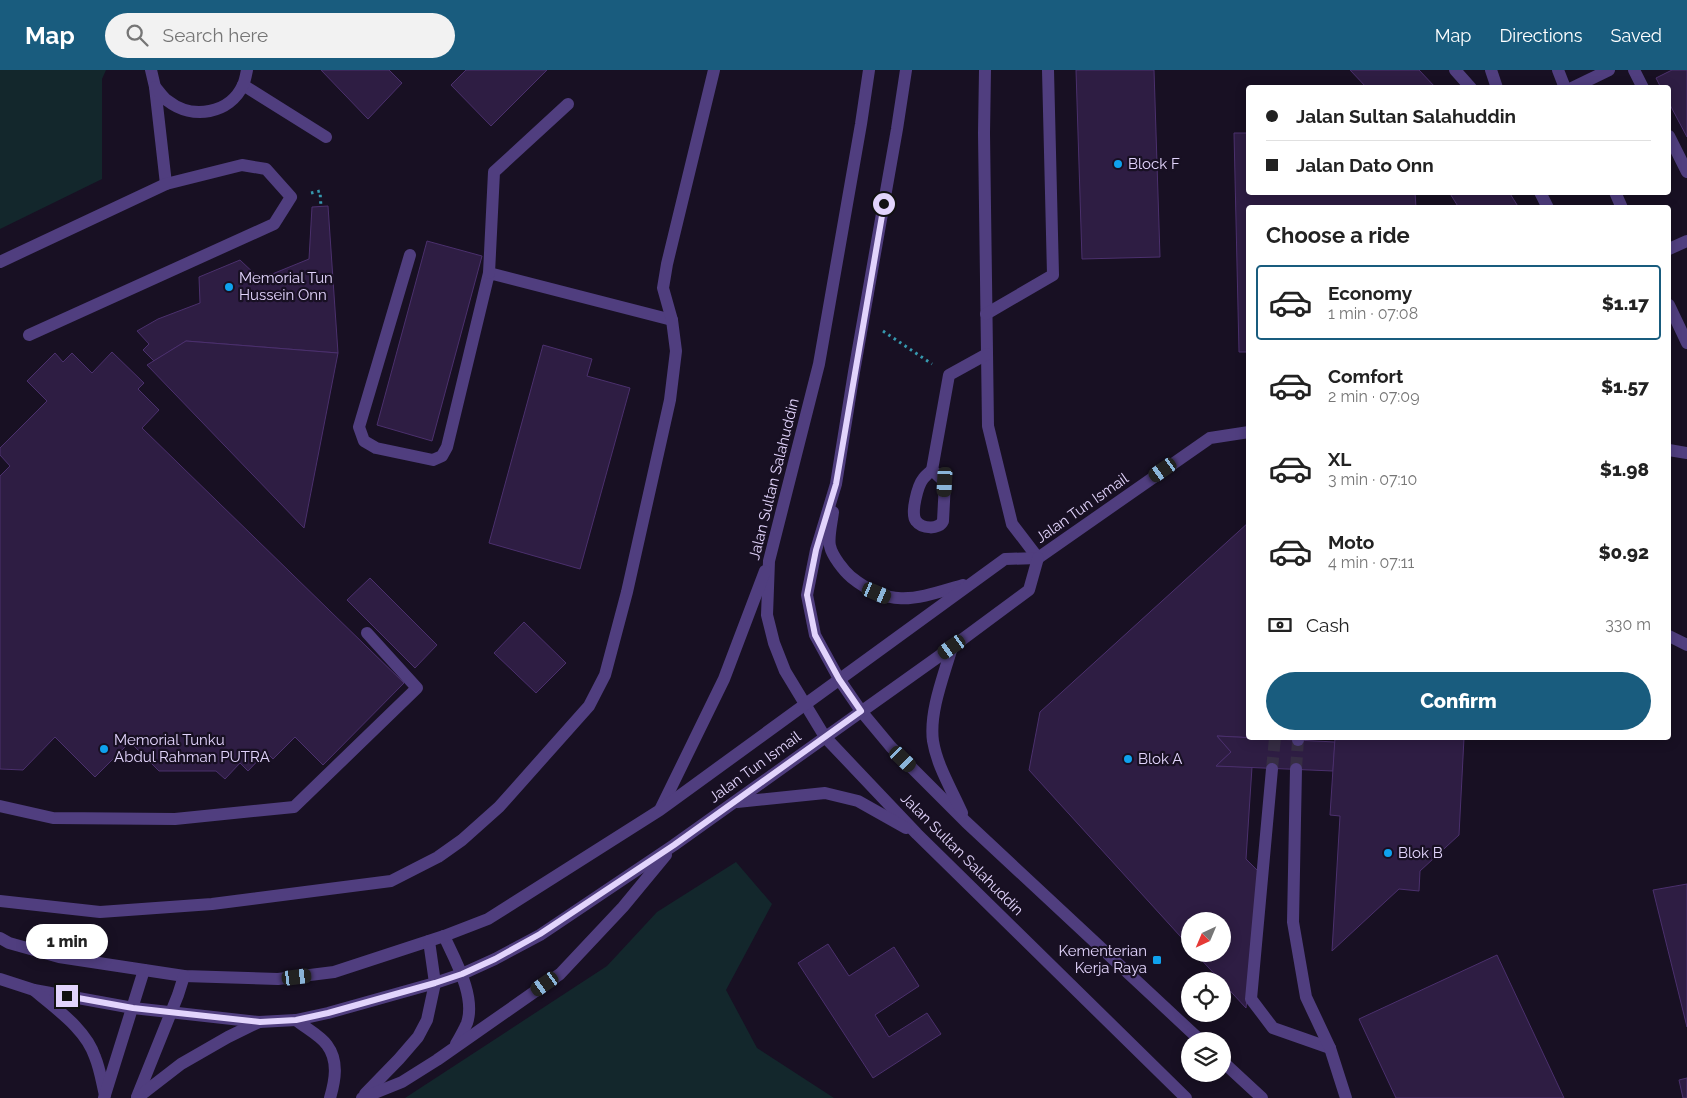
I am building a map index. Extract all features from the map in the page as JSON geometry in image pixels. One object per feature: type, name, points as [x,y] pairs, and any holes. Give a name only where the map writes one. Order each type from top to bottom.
[{"type":"street","points":[[151,70],[155,87],[166,184]]},
{"type":"street","points":[[155,87],[166,101],[182,110],[200,113],[218,110],[233,100],[243,85],[247,70]]},
{"type":"street","points":[[0,901],[100,912],[212,904],[392,881],[438,857],[462,840],[499,807],[589,706],[605,675],[627,592],[670,400],[676,351],[672,320],[664,288],[667,264],[714,70]]},
{"type":"street","name":"Jalan Sultan Salahuddin","points":[[869,70],[819,364],[769,561],[767,615],[774,643],[785,670],[804,705],[825,737],[917,834],[1186,1098]]},
{"type":"street","name":"Jalan Sultan Salahuddin","points":[[906,70],[898,129],[836,484],[816,550],[807,595],[815,635],[839,679],[861,711],[891,747],[966,822],[1191,1032]]},
{"type":"street","points":[[984,70],[988,426],[1012,524],[1038,558]]},
{"type":"street","points":[[986,314],[1053,275],[1048,70]]},
{"type":"street","points":[[1455,70],[1468,85]]},
{"type":"street","points":[[1491,70],[1496,85]]},
{"type":"street","points":[[1558,70],[1564,85]]},
{"type":"street","points":[[1578,85],[1609,70]]},
{"type":"street","points":[[1634,70],[1642,85]]},
{"type":"street","points":[[243,85],[326,136]]},
{"type":"street","points":[[410,255],[359,427],[364,441],[376,448],[433,460],[442,456],[448,448],[489,273],[494,172],[568,104]]},
{"type":"street","points":[[1671,140],[1687,172]]},
{"type":"street","points":[[0,262],[166,184],[242,165],[266,169],[291,197],[274,224],[29,335]]},
{"type":"street","points":[[1671,248],[1687,241]]},
{"type":"street","points":[[489,273],[672,320]]},
{"type":"street","points":[[1671,309],[1687,343]]},
{"type":"street","points":[[932,470],[949,375],[987,354]]},
{"type":"street","name":"Jalan Tun Ismail","points":[[0,938],[10,943],[59,957],[184,976],[278,979],[334,972],[444,936],[488,919],[660,810],[1005,559],[1038,558],[1210,438],[1246,432]]},
{"type":"street","points":[[1671,450],[1687,453]]},
{"type":"street","points":[[836,484],[830,546],[843,571],[864,588],[890,598],[918,598],[973,582]]},
{"type":"street","name":"Jalan Tun Ismail","points":[[0,979],[34,990],[133,1008],[260,1022],[296,1020],[328,1013],[462,974],[495,959],[540,934],[674,845],[952,647],[1029,590],[1038,558]]},
{"type":"street","points":[[660,810],[724,679],[769,561]]},
{"type":"street","points":[[0,806],[53,818],[175,819],[294,807],[417,688],[367,633]]},
{"type":"street","points":[[1671,637],[1687,645]]},
{"type":"street","points":[[952,647],[932,720],[933,741],[938,761],[966,822]]},
{"type":"street","points":[[1272,769],[1251,999],[1273,1028],[1330,1048]]},
{"type":"street","points":[[1296,770],[1293,922],[1306,997],[1330,1048],[1346,1098]]},
{"type":"street","points":[[734,802],[825,793],[858,802],[917,834]]},
{"type":"street","points":[[362,1098],[402,1082],[560,974],[623,907],[674,845]]},
{"type":"street","points":[[444,936],[462,974],[469,1001],[468,1021],[455,1046]]},
{"type":"street","points":[[362,1098],[399,1060],[418,1037],[427,1020],[435,983],[429,941]]},
{"type":"street","points":[[105,1097],[144,970]]},
{"type":"street","points":[[137,1098],[184,976]]},
{"type":"street","points":[[34,990],[66,1018],[84,1037],[95,1056],[105,1097]]},
{"type":"street","points":[[296,1020],[327,1044],[335,1063],[336,1080],[330,1098]]},
{"type":"street","points":[[137,1098],[181,1064],[228,1037],[260,1022]]},
{"type":"street","points":[[1231,1069],[1262,1098]]},
{"type":"path","points":[[864,318],[949,375]]},
{"type":"green space","points":[[0,70],[106,70],[102,79],[102,179],[0,229]]},
{"type":"green space","points":[[736,862],[772,904],[726,990],[757,1048],[834,1098],[405,1098],[607,966],[657,912]]},
{"type":"building","points":[[321,70],[389,70],[402,83],[368,119]]},
{"type":"building","points":[[466,70],[547,70],[491,126],[451,85]]},
{"type":"building","name":"Block F","points":[[1076,70],[1154,70],[1160,257],[1082,259]]},
{"type":"building","points":[[1350,70],[1419,70],[1433,85],[1364,85]]},
{"type":"building","points":[[1672,70],[1687,70],[1687,137],[1671,107],[1671,85],[1660,85],[1656,78]]},
{"type":"building","points":[[1234,133],[1246,133],[1246,195],[1415,195],[1416,205],[1246,205],[1246,352],[1239,352]]},
{"type":"building","points":[[1451,195],[1511,195],[1517,205],[1457,205]]},
{"type":"building","points":[[328,206],[338,353],[186,341],[154,361],[143,350],[149,344],[137,331],[158,319],[200,303],[199,277],[240,260],[260,279],[309,259],[312,207]]},
{"type":"building","points":[[427,241],[482,256],[432,441],[377,425]]},
{"type":"building","points":[[186,341],[338,353],[304,528],[147,365]]},
{"type":"building","points":[[543,345],[592,359],[587,376],[630,388],[580,569],[489,543]]},
{"type":"building","points":[[112,352],[144,383],[138,389],[159,410],[142,428],[404,683],[323,765],[295,737],[273,759],[266,752],[248,771],[240,763],[225,779],[216,771],[159,771],[130,742],[95,777],[55,737],[23,770],[0,769],[0,476],[10,466],[0,455],[0,448],[47,401],[27,381],[55,353],[63,362],[72,353],[92,373]]},
{"type":"building","name":"Blok A","points":[[1246,525],[1246,738],[1217,736],[1231,752],[1216,766],[1252,767],[1246,859],[1259,872],[1246,1008],[1231,992],[1231,972],[1213,972],[1203,962],[1231,962],[1231,912],[1181,912],[1181,937],[1029,770],[1040,712]]},
{"type":"building","points":[[370,578],[437,645],[415,668],[347,600]]},
{"type":"building","points":[[524,622],[566,663],[536,693],[494,653]]},
{"type":"building","points":[[1217,736],[1246,737],[1246,740],[1335,742],[1333,771],[1216,766],[1231,752]]},
{"type":"building","name":"Blok B","points":[[1335,740],[1464,740],[1459,835],[1420,871],[1419,891],[1399,889],[1332,951],[1340,816],[1330,815]]},
{"type":"building","points":[[1687,884],[1687,1027],[1653,890]]},
{"type":"building","points":[[828,944],[849,976],[894,947],[919,986],[875,1015],[889,1037],[927,1013],[941,1034],[873,1078],[798,963]]},
{"type":"building","points":[[1497,955],[1564,1098],[1396,1098],[1359,1019]]},
{"type":"building","points":[[1687,1078],[1687,1098],[1683,1098],[1679,1080]]},
{"type":"tunnel","points":[[1272,769],[1275,740]]},
{"type":"tunnel","points":[[1296,769],[1298,740]]},
{"type":"place","name":"Block F","points":[[1118,164]]},
{"type":"place","name":"Memorial Tun Hussein Onn","points":[[229,287]]},
{"type":"place","name":"Memorial Tunku Abdul Rahman PUTRA","points":[[104,749]]},
{"type":"place","name":"Blok A","points":[[1128,759]]},
{"type":"place","name":"Blok B","points":[[1388,853]]},
{"type":"place","name":"Kementerian Kerja Raya","points":[[1157,960]]},
{"type":"route","points":[[67,996],[133,1008],[260,1022],[296,1020],[328,1013],[462,974],[495,959],[540,934],[674,845],[861,711],[839,679],[815,635],[807,595],[816,550],[836,484],[884,204]]}]
